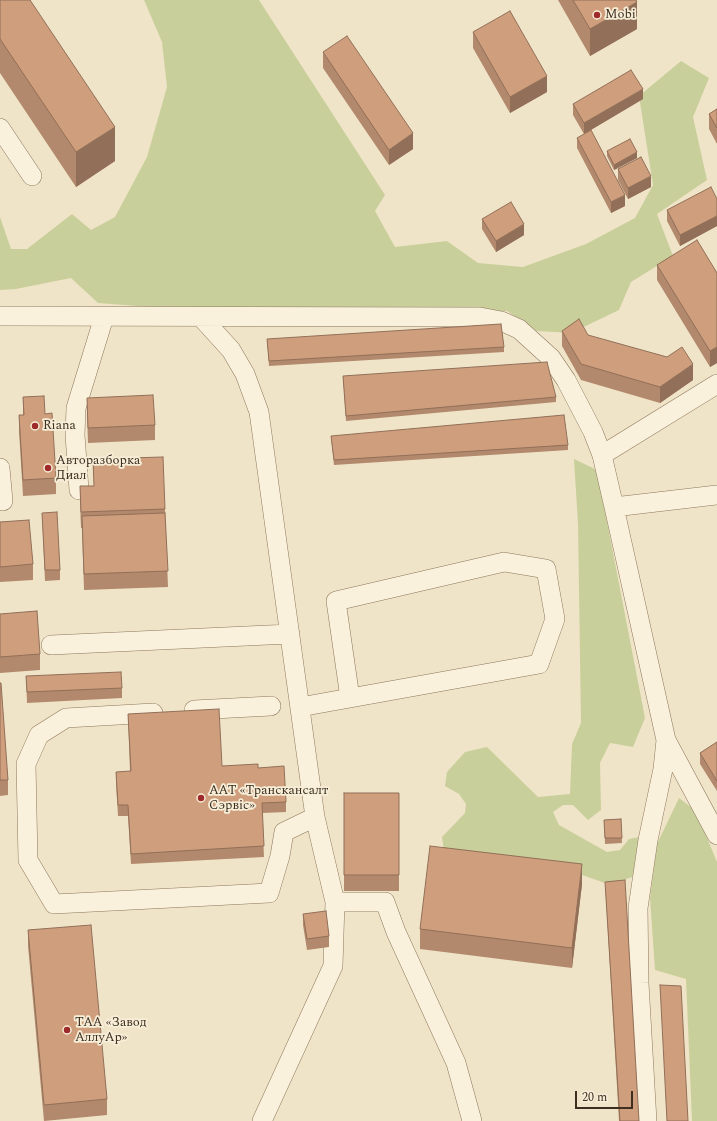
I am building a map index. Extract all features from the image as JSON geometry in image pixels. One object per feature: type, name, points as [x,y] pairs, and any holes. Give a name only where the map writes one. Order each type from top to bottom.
[{"type":"street","points":[[0,128],[32,176]]},
{"type":"street","points":[[0,316],[480,318],[501,321],[519,329],[551,358],[583,410],[602,455],[666,740],[717,835]]},
{"type":"street","points":[[79,490],[75,435],[76,408],[104,317]]},
{"type":"street","points":[[201,317],[231,350],[244,374],[259,412],[315,817],[335,902],[333,966],[262,1121]]},
{"type":"street","points":[[602,455],[717,384]]},
{"type":"street","points":[[0,468],[3,501]]},
{"type":"street","points":[[614,507],[717,494]]},
{"type":"street","points":[[300,707],[539,664],[555,619],[546,569],[504,562],[336,601],[350,698]]},
{"type":"street","points":[[51,645],[290,634]]},
{"type":"street","points":[[272,706],[66,718],[39,735],[26,764],[28,860],[54,904],[269,893],[280,856],[284,832],[315,817]]},
{"type":"street","points":[[647,1121],[639,983],[638,908],[648,840],[663,769],[666,740]]},
{"type":"street","points":[[335,902],[385,902],[396,932],[456,1063],[472,1121]]},
{"type":"green space","points":[[144,0],[259,0],[385,195],[375,211],[395,247],[447,241],[478,263],[523,267],[586,244],[635,218],[653,185],[639,96],[681,61],[709,78],[693,117],[707,180],[657,214],[673,256],[631,282],[619,310],[571,333],[537,331],[507,311],[363,313],[216,312],[98,303],[71,278],[16,289],[0,290],[0,217],[11,249],[27,249],[72,214],[91,230],[115,217],[147,157],[167,87],[162,42]]},
{"type":"green space","points":[[574,459],[597,470],[645,718],[633,747],[610,743],[600,763],[601,810],[588,820],[573,805],[563,805],[553,812],[559,825],[607,852],[620,850],[629,839],[640,837],[641,850],[632,877],[621,881],[605,883],[582,875],[456,858],[444,851],[442,837],[465,813],[466,804],[459,794],[445,786],[447,772],[465,752],[487,747],[538,797],[570,794],[572,744],[581,723],[578,524]]},
{"type":"green space","points":[[679,798],[696,811],[717,862],[717,1121],[692,1121],[686,979],[655,970],[650,898],[657,844]]},
{"type":"building","points":[[0,0],[30,0],[115,127],[76,152],[0,39]]},
{"type":"building","points":[[573,0],[636,0],[637,2],[590,29]]},
{"type":"building","points":[[510,11],[547,76],[510,97],[473,32]]},
{"type":"building","points":[[347,36],[413,133],[389,150],[323,52]]},
{"type":"building","points":[[631,70],[643,89],[584,123],[573,104]]},
{"type":"building","points":[[717,109],[717,128],[709,114]]},
{"type":"building","points":[[591,130],[625,195],[611,202],[577,138]]},
{"type":"building","points":[[630,139],[637,152],[614,165],[607,151]]},
{"type":"building","points":[[641,157],[651,176],[628,188],[618,169]]},
{"type":"building","points":[[711,187],[717,199],[717,216],[680,235],[667,210]]},
{"type":"building","points":[[511,202],[524,224],[496,241],[482,219]]},
{"type":"building","points":[[697,240],[717,273],[717,347],[710,351],[657,265]]},
{"type":"building","points":[[579,319],[588,335],[667,357],[682,347],[693,364],[660,387],[581,364],[562,331]]},
{"type":"building","points":[[501,324],[504,347],[269,361],[267,339]]},
{"type":"building","points":[[547,362],[556,397],[346,416],[343,376]]},
{"type":"building","points":[[153,395],[155,425],[88,428],[87,398]]},
{"type":"building","points":[[44,396],[45,414],[52,413],[56,478],[23,480],[19,415],[24,415],[23,397]]},
{"type":"building","points":[[564,415],[568,445],[334,460],[331,436]]},
{"type":"building","points":[[163,457],[165,509],[81,512],[80,486],[94,486],[93,459]]},
{"type":"building","points":[[57,512],[60,570],[45,570],[42,513]]},
{"type":"building","points":[[165,513],[168,571],[84,574],[82,516]]},
{"type":"building","points":[[29,520],[33,564],[0,567],[0,522]]},
{"type":"building","points":[[37,611],[40,654],[0,657],[0,614]]},
{"type":"building","points":[[121,672],[122,688],[27,692],[26,676]]},
{"type":"building","points":[[1,683],[8,780],[0,780]]},
{"type":"building","name":"ААТ «Транскансалт Сэрвіс»","points":[[219,709],[222,766],[258,764],[258,768],[284,766],[286,802],[262,803],[264,846],[131,854],[128,805],[118,805],[116,772],[131,771],[128,714]]},
{"type":"building","points":[[717,742],[717,781],[700,753]]},
{"type":"building","points":[[344,793],[399,793],[399,875],[344,875]]},
{"type":"building","points":[[621,819],[622,838],[605,838],[604,820]]},
{"type":"building","points":[[430,846],[582,864],[572,948],[420,929]]},
{"type":"building","points":[[625,880],[639,1121],[620,1121],[605,882]]},
{"type":"building","points":[[326,911],[329,936],[307,939],[303,914]]},
{"type":"building","name":"ТАА «Завод АллуАр»","points":[[91,925],[107,1099],[44,1105],[28,930]]},
{"type":"building","points":[[660,985],[681,986],[688,1121],[667,1121]]},
{"type":"place","name":"Mobi","points":[[597,15]]},
{"type":"place","name":"Riana","points":[[35,426]]},
{"type":"place","name":"Авторазборка Диал","points":[[48,468]]},
{"type":"place","name":"ААТ «Транскансалт Сэрвіс»","points":[[201,798]]},
{"type":"place","name":"ТАА «Завод АллуАр»","points":[[67,1030]]}]
